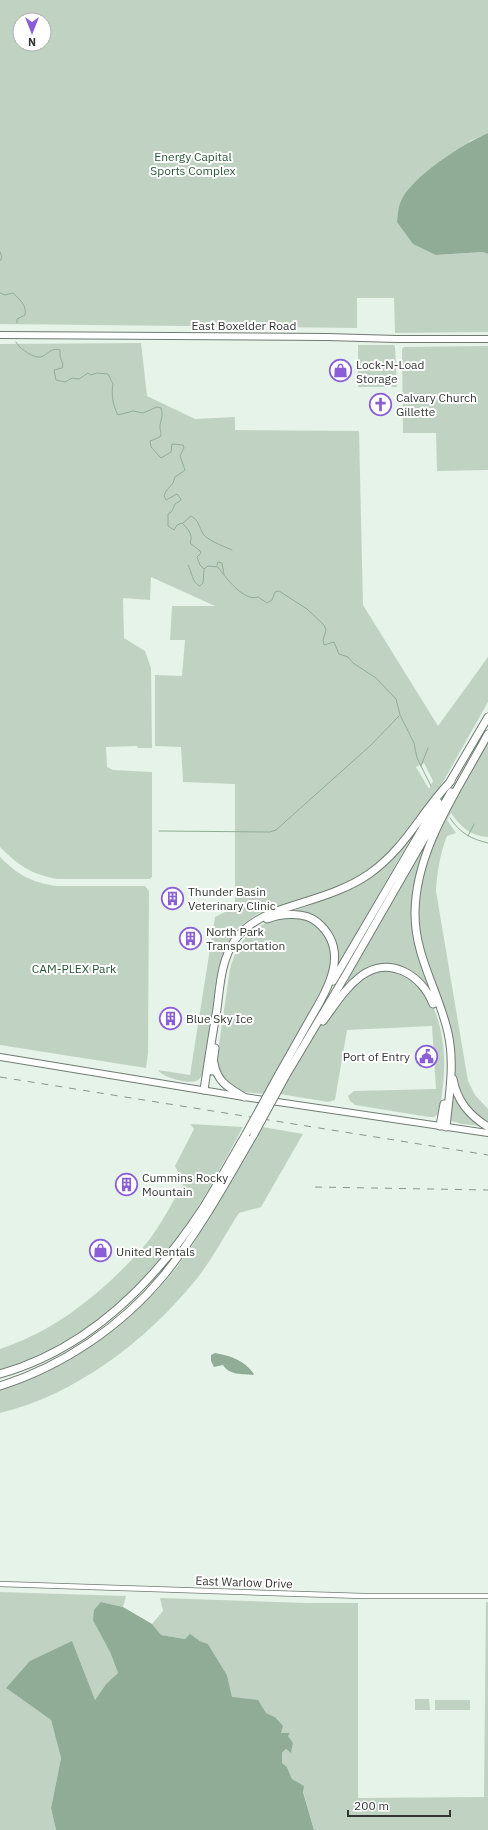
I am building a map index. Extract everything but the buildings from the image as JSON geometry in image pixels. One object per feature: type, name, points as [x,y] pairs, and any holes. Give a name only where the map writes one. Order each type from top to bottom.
[{"type":"highway","points":[[0,1374],[26,1365],[69,1344],[94,1327],[139,1289],[163,1263],[204,1207],[246,1134],[282,1076],[488,717]]},
{"type":"highway","points":[[297,1049],[344,978],[488,730]]},
{"type":"highway","points":[[443,1126],[451,1071],[451,1047],[448,1033],[423,963],[417,938],[415,915],[416,895],[419,875],[430,841],[488,734]]},
{"type":"highway","points":[[206,1091],[225,961],[235,940],[242,932],[261,917],[341,890],[369,874],[382,864],[410,835],[440,792],[451,781]]},
{"type":"highway","points":[[206,1091],[214,1060],[226,973],[237,944],[248,931],[262,921],[281,915],[292,914],[314,920],[323,927],[333,942],[335,954],[334,966],[329,983],[297,1049]]},
{"type":"highway","points":[[297,1049],[349,986],[362,975],[384,968],[395,968],[407,972],[425,987],[432,999],[442,1028],[447,1055],[443,1126]]},
{"type":"highway","points":[[214,1060],[219,1078],[225,1085],[244,1097]]},
{"type":"highway","points":[[451,1071],[455,1088],[460,1100],[468,1112],[488,1127]]},
{"type":"highway","points":[[0,1386],[29,1375],[73,1352],[106,1330],[143,1298],[164,1275],[185,1247],[208,1211],[254,1134],[282,1076]]},
{"type":"main road","name":"East Boxelder Road","points":[[0,335],[285,336],[396,339],[488,338]]},
{"type":"main road","points":[[0,1057],[244,1097],[488,1133]]},
{"type":"street","name":"East Warlow Drive","points":[[0,1584],[363,1596],[488,1596]]},
{"type":"green space","name":"Energy Capital Sports Complex","points":[[0,0],[488,0],[488,133],[470,141],[436,255],[483,252],[488,254],[488,332],[395,333],[394,298],[357,298],[357,328],[0,324]]},
{"type":"green space","points":[[141,343],[147,396],[195,419],[235,417],[235,430],[359,431],[363,605],[438,726],[488,657],[488,702],[443,782],[411,828],[381,861],[355,880],[319,895],[259,913],[236,930],[228,943],[222,958],[204,1071],[200,1078],[196,1081],[187,1082],[176,1080],[165,1076],[158,1070],[190,1075],[215,917],[235,907],[235,784],[183,782],[181,747],[155,746],[155,675],[182,676],[185,640],[170,640],[172,606],[215,606],[151,577],[150,600],[123,598],[124,638],[145,651],[151,668],[152,748],[138,748],[137,746],[106,747],[107,767],[113,770],[152,772],[152,877],[150,879],[57,879],[33,872],[13,859],[0,847],[0,344]],"holes":[[[424,763],[433,781],[429,789],[416,767]]]},
{"type":"green space","points":[[358,345],[394,345],[397,387],[358,387]]},
{"type":"green space","points":[[488,346],[488,470],[437,471],[436,433],[403,433],[402,349],[404,347]]},
{"type":"green space","points":[[488,740],[488,837],[476,835],[466,830],[458,823],[451,813],[447,820],[456,833],[447,836],[442,850],[436,891],[468,1081],[475,1095],[488,1109],[488,1124],[480,1119],[462,1099],[454,1076],[453,1048],[422,953],[417,903],[431,844]]},
{"type":"green space","points":[[412,835],[335,970],[334,943],[306,914],[296,911],[296,907],[345,891]]},
{"type":"green space","points":[[423,849],[425,850],[415,937],[418,955],[432,992],[431,993],[418,976],[408,970],[384,965],[351,982],[347,981]]},
{"type":"green space","name":"CAM-PLEX Park","points":[[0,857],[13,869],[25,877],[47,884],[56,886],[145,886],[149,891],[148,1053],[146,1068],[0,1045]]},
{"type":"green space","points":[[282,917],[302,917],[317,924],[332,945],[330,977],[264,1094],[237,1090],[228,1084],[224,1079],[217,1061],[230,969],[237,950],[248,935],[263,924]]},
{"type":"green space","points":[[390,970],[413,978],[423,989],[431,1002],[437,1017],[441,1032],[444,1063],[444,1078],[438,1114],[434,1117],[429,1117],[355,1105],[350,1101],[348,1096],[354,1091],[436,1089],[432,1026],[347,1030],[335,1100],[328,1102],[280,1094],[307,1046],[331,1010],[344,994],[356,981],[369,973]]},
{"type":"green space","points":[[452,1084],[481,1126],[451,1121]]},
{"type":"green space","points":[[190,1124],[243,1127],[201,1202],[173,1244],[138,1285],[97,1321],[50,1349],[26,1361],[0,1370],[0,1349],[41,1331],[79,1307],[114,1277],[145,1245],[161,1223],[184,1183],[175,1166],[194,1129]]},
{"type":"green space","points":[[263,1127],[303,1134],[261,1207],[239,1213],[206,1266],[175,1304],[154,1325],[131,1344],[107,1363],[82,1379],[55,1394],[28,1405],[0,1413],[0,1390],[29,1380],[56,1367],[83,1351],[109,1334],[133,1314],[155,1292],[175,1269],[193,1244]]},
{"type":"green space","points":[[0,1592],[126,1596],[123,1607],[101,1602],[110,1652],[118,1673],[106,1684],[95,1700],[6,1688],[51,1720],[61,1758],[51,1808],[56,1830],[0,1830]]},
{"type":"green space","points":[[160,1598],[307,1603],[358,1603],[358,1798],[484,1797],[486,1602],[488,1602],[488,1830],[314,1830],[303,1791],[292,1779],[287,1767],[282,1764],[282,1753],[286,1749],[291,1752],[293,1743],[281,1733],[275,1717],[266,1713],[258,1701],[232,1698],[227,1675],[208,1644],[190,1635],[185,1639],[160,1635],[152,1624],[163,1611]]},
{"type":"green space","points":[[415,1699],[429,1699],[430,1710],[415,1710]]},
{"type":"green space","points":[[435,1700],[470,1700],[470,1710],[435,1710]]},
{"type":"shaded area","points":[[488,133],[488,254],[483,252],[436,255],[413,244],[397,222],[400,203],[407,191],[427,171],[439,162],[465,145]]},
{"type":"shaded area","points":[[215,1353],[237,1359],[246,1365],[254,1374],[232,1372],[223,1365],[214,1367],[211,1361],[211,1355]]},
{"type":"shaded area","points":[[101,1602],[123,1607],[152,1624],[161,1635],[185,1639],[190,1634],[200,1641],[208,1644],[227,1675],[232,1697],[258,1700],[266,1713],[275,1717],[283,1726],[281,1733],[290,1733],[288,1736],[293,1743],[291,1753],[286,1749],[282,1753],[282,1763],[287,1767],[292,1779],[304,1786],[303,1792],[314,1830],[56,1830],[51,1808],[61,1758],[51,1720],[6,1688],[30,1661],[72,1641],[95,1700],[106,1684],[118,1673],[110,1652],[93,1620],[94,1610]]},
{"type":"waterway","points":[[0,252],[2,257],[0,261]]},
{"type":"waterway","points":[[0,293],[5,295],[13,293],[24,305],[25,315],[17,319],[17,323]]},
{"type":"waterway","points":[[16,342],[28,353],[39,357],[51,350],[60,350],[60,357],[63,364],[62,368],[54,370],[56,380],[65,382],[72,378],[79,379],[88,373],[91,375],[97,373],[108,374],[113,384],[113,400],[118,415],[133,411],[143,413],[157,407],[161,408],[161,436],[150,441],[151,447],[161,458],[171,452],[172,444],[183,445],[184,448],[180,456],[185,470],[175,477],[173,483],[166,491],[164,496],[166,500],[177,494],[181,499],[175,504],[172,511],[168,514],[168,526],[174,530],[177,525],[182,523],[191,534],[190,543],[201,553],[197,557],[200,565],[204,569],[208,566],[218,567],[230,583],[241,593],[253,598],[258,597],[267,603],[272,600],[275,592],[279,591],[307,609],[324,625],[326,630],[323,640],[324,645],[334,642],[339,654],[348,657],[353,663],[376,678],[396,699],[400,715],[414,743],[417,758],[431,786]]},
{"type":"waterway","points":[[183,523],[191,516],[196,520],[206,537],[215,543],[232,550]]},
{"type":"waterway","points":[[217,565],[218,562],[222,563],[224,574]]},
{"type":"waterway","points":[[188,565],[195,582],[200,586],[203,583],[204,570]]},
{"type":"waterway","points":[[159,831],[270,832],[276,830],[371,745],[399,716]]},
{"type":"waterway","points":[[421,766],[428,748]]},
{"type":"waterway","points":[[450,818],[466,835],[476,840],[488,843]]},
{"type":"waterway","points":[[468,836],[474,824]]},
{"type":"railway","points":[[0,1077],[488,1155]]},
{"type":"railway","points":[[315,1187],[488,1190]]},
{"type":"place","name":"Lock-N-Load Storage","points":[[340,371]]},
{"type":"place","name":"Calvary Church Gillette","points":[[380,404]]},
{"type":"place","name":"Thunder Basin Veterinary Clinic","points":[[172,898]]},
{"type":"place","name":"North Park Transportation","points":[[191,938]]},
{"type":"place","name":"Blue Sky Ice","points":[[170,1018]]},
{"type":"place","name":"Port of Entry","points":[[426,1056]]},
{"type":"place","name":"Cummins Rocky Mountain","points":[[126,1184]]},
{"type":"place","name":"United Rentals","points":[[101,1251]]}]
